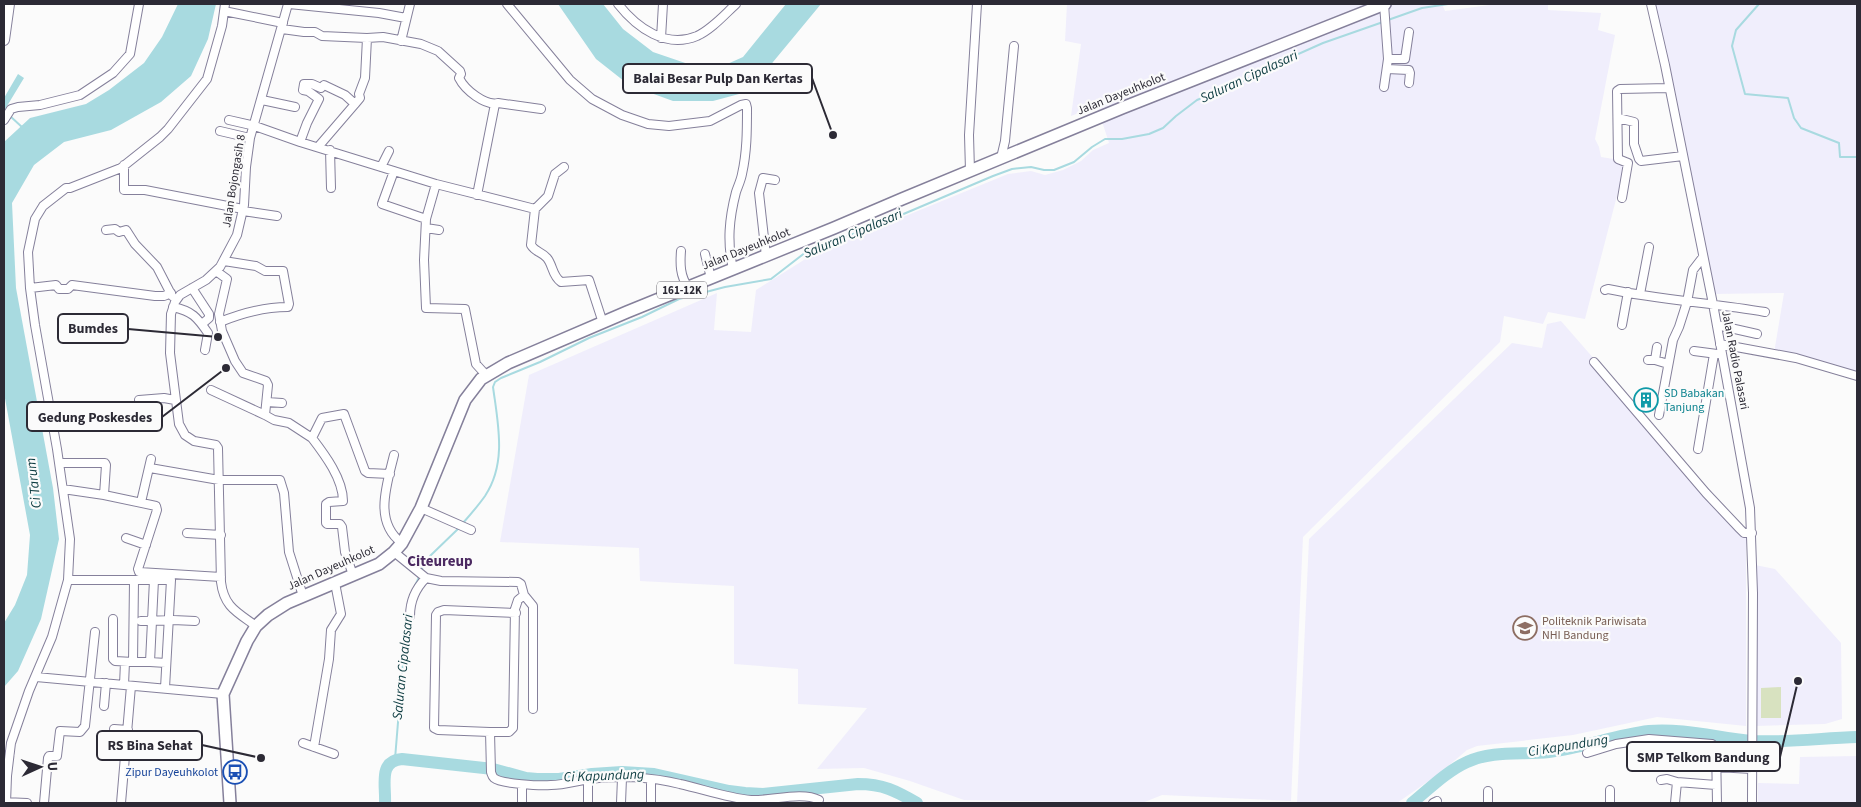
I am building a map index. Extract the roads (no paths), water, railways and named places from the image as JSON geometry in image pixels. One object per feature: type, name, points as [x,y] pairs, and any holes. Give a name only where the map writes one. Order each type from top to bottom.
[{"type":"main road","name":"Jalan Dayeuhkolot","points":[[230,803],[223,694],[238,657],[256,626],[277,609],[379,564],[398,548],[421,508],[465,400],[475,385],[486,375],[508,363],[602,323],[1001,158],[1384,4]]},
{"type":"street","points":[[4,40],[9,4]]},
{"type":"street","points":[[4,120],[11,109],[40,105],[80,94],[113,73],[130,54],[140,4]]},
{"type":"street","points":[[289,4],[355,7],[406,18]]},
{"type":"street","name":"Jalan Bojongasih 8","points":[[174,304],[180,295],[216,272],[224,261],[237,235],[243,210],[250,138],[289,4]]},
{"type":"street","points":[[401,41],[410,4]]},
{"type":"street","points":[[507,4],[570,80],[592,99],[622,115],[652,125],[706,122],[746,104],[747,148],[742,175],[731,210],[728,231],[729,251],[733,269]]},
{"type":"street","points":[[618,4],[640,28],[661,38],[680,40],[698,35],[716,23],[736,4]]},
{"type":"street","points":[[661,38],[663,4]]},
{"type":"street","points":[[970,171],[969,135],[977,4]]},
{"type":"street","points":[[1384,4],[1388,59],[1384,87]]},
{"type":"street","name":"Jalan Radio Palasari","points":[[1651,4],[1713,304],[1720,344],[1718,354],[1750,508],[1752,534],[1754,726],[1752,803]]},
{"type":"street","points":[[27,803],[5,802],[11,743],[29,691],[52,637],[68,580],[70,539],[30,288],[28,252],[30,237],[35,220],[43,206],[66,188],[104,175],[124,165],[160,137],[204,84],[222,26],[225,8],[304,32],[315,32],[322,36],[367,38],[383,36],[421,44],[438,51],[460,70],[459,78],[462,84],[489,103],[541,109]]},
{"type":"street","points":[[1388,59],[1405,58],[1409,32]]},
{"type":"street","points":[[318,147],[360,98],[359,94],[364,78],[367,38]]},
{"type":"street","points":[[1001,158],[1005,141],[1014,46]]},
{"type":"street","points":[[1387,69],[1409,70],[1409,83]]},
{"type":"street","points":[[300,142],[306,123],[319,99],[308,91],[303,90],[305,83],[321,88],[324,85],[345,95],[355,104]]},
{"type":"street","points":[[1622,198],[1628,162],[1618,159],[1616,92],[1618,90],[1669,88]]},
{"type":"street","points":[[262,100],[295,108]]},
{"type":"street","points":[[477,195],[495,104]]},
{"type":"street","points":[[1618,118],[1634,122],[1634,144],[1638,159],[1645,161],[1683,156]]},
{"type":"street","points":[[229,120],[255,126],[300,142],[436,184],[535,209]]},
{"type":"street","points":[[220,131],[250,138]]},
{"type":"street","points":[[330,150],[331,188]]},
{"type":"street","points":[[381,167],[390,151]]},
{"type":"street","points":[[124,165],[124,190],[145,190],[277,216]]},
{"type":"street","points":[[564,167],[555,174],[548,196],[535,209],[531,247],[547,258],[556,278],[561,282],[589,280],[602,323]]},
{"type":"street","points":[[394,171],[382,204],[426,219]]},
{"type":"street","points":[[766,256],[759,193],[763,178],[775,180]]},
{"type":"street","points":[[436,184],[426,219],[424,260],[426,308],[465,309],[476,364],[486,375]]},
{"type":"street","points":[[426,228],[439,230]]},
{"type":"street","points":[[106,230],[115,229],[119,232],[126,230],[157,268],[171,293],[174,304],[171,314],[169,338],[179,424],[185,435],[194,441],[218,447],[221,577],[224,597],[231,607],[256,626]]},
{"type":"street","points":[[1640,294],[1649,248]]},
{"type":"street","points":[[681,251],[680,266],[683,280],[688,288]]},
{"type":"street","points":[[704,254],[711,278]]},
{"type":"street","points":[[1659,415],[1673,340],[1687,302],[1693,270],[1703,257]]},
{"type":"street","points":[[220,322],[266,308],[288,307],[289,304],[283,271],[265,271],[256,266],[224,261]]},
{"type":"street","points":[[216,272],[227,279],[220,310],[222,331],[235,361],[243,373],[267,383],[267,402],[264,415]]},
{"type":"street","points":[[30,288],[56,285],[59,289],[67,289],[72,285],[155,296],[164,296],[171,293]]},
{"type":"street","points":[[192,288],[209,314],[209,318],[202,324]]},
{"type":"street","points":[[1608,290],[1765,312]]},
{"type":"street","points":[[1622,325],[1628,292]]},
{"type":"street","points":[[174,304],[189,311],[202,324],[208,333],[205,350]]},
{"type":"street","points":[[1717,325],[1757,334]]},
{"type":"street","points":[[208,333],[222,331]]},
{"type":"street","points":[[1720,344],[1796,358],[1857,376]]},
{"type":"street","points":[[1657,347],[1651,360],[1668,364]]},
{"type":"street","points":[[1694,351],[1718,354],[1698,449]]},
{"type":"street","points":[[1594,362],[1706,493],[1744,533],[1752,534]]},
{"type":"street","points":[[211,390],[274,420],[289,423],[312,438],[323,453],[342,492],[343,501],[326,504],[326,522],[327,524],[340,524],[342,527],[345,552],[353,575]]},
{"type":"street","points":[[139,400],[164,398],[175,400]]},
{"type":"street","points":[[267,402],[282,403]]},
{"type":"street","points":[[312,438],[322,418],[343,414],[365,472],[390,474]]},
{"type":"street","points":[[394,455],[384,502],[384,512],[398,548],[423,575],[441,581],[518,582],[521,584],[524,594],[533,606],[533,709]]},
{"type":"street","points":[[59,463],[105,463],[104,495]]},
{"type":"street","points":[[141,502],[150,463],[219,480],[280,480],[284,493],[289,552],[303,596]]},
{"type":"street","points":[[63,489],[156,506],[157,508],[138,569],[139,572],[221,577]]},
{"type":"street","points":[[421,508],[465,527]]},
{"type":"street","points":[[187,533],[221,535]]},
{"type":"street","points":[[126,538],[146,545]]},
{"type":"street","points":[[410,616],[413,597],[423,575]]},
{"type":"street","points":[[68,580],[171,580],[165,688]]},
{"type":"street","points":[[150,662],[154,580]]},
{"type":"street","points":[[121,803],[128,730],[128,686],[134,581]]},
{"type":"street","points":[[314,747],[329,658],[331,630],[341,614],[335,583]]},
{"type":"street","points":[[516,613],[444,610],[438,612],[436,615],[434,728],[438,730],[509,732],[513,728],[516,613],[516,603],[524,594]]},
{"type":"street","points":[[113,619],[113,658],[116,661],[166,663]]},
{"type":"street","points":[[141,620],[194,621]]},
{"type":"street","points":[[44,803],[48,758],[49,756],[57,756],[60,731],[80,732],[84,726],[91,682],[95,632]]},
{"type":"street","points":[[36,677],[223,694]]},
{"type":"street","points":[[104,706],[106,683]]},
{"type":"street","points":[[114,729],[128,730]]},
{"type":"street","points":[[490,732],[492,776],[496,780],[522,785],[552,786],[588,779],[622,778],[678,783],[752,800],[802,796],[815,797],[819,800]]},
{"type":"street","points":[[1587,753],[1623,742],[1650,740],[1712,744],[1716,748],[1717,803]]},
{"type":"street","points":[[303,743],[334,754]]},
{"type":"street","points":[[1716,767],[1752,769]]},
{"type":"street","points":[[621,803],[622,778]]},
{"type":"street","points":[[588,779],[588,803]]},
{"type":"street","points":[[1661,780],[1667,779],[1677,782],[1716,785]]},
{"type":"street","points":[[651,780],[651,803]]},
{"type":"street","points":[[1675,803],[1677,782]]},
{"type":"street","points":[[522,785],[522,803]]},
{"type":"street","points":[[1610,790],[1610,803]]},
{"type":"street","points":[[1488,791],[1488,803]]},
{"type":"water","name":"Ci Tarum","points":[[178,4],[216,4],[208,39],[191,76],[161,102],[111,130],[64,142],[34,165],[12,203],[16,288],[53,488],[59,539],[41,619],[18,671],[4,687],[4,623],[15,605],[27,575],[30,535],[4,393],[4,142],[30,118],[86,104],[109,90],[144,63],[162,37]]},
{"type":"water","points":[[558,4],[603,4],[623,29],[653,52],[694,66],[725,65],[743,57],[786,4],[821,4],[773,62],[754,90],[713,101],[673,101],[629,85],[596,59]]},
{"type":"water","points":[[18,74],[24,78],[4,111],[4,98]]},
{"type":"waterway","name":"Saluran Cipalasari","points":[[1388,20],[1422,8],[1448,4]]},
{"type":"waterway","name":"Saluran Cipalasari","points":[[1759,4],[1736,30],[1732,46],[1745,94],[1788,98],[1794,118],[1801,128],[1839,143],[1840,157],[1857,157]]},
{"type":"waterway","name":"Saluran Cipalasari","points":[[463,523],[485,496],[496,470],[499,457],[499,443],[493,387],[495,382],[501,378],[679,299],[725,287],[771,279],[806,252],[887,221],[993,176],[1012,169],[1031,167],[1054,170],[1074,162],[1105,139],[1122,139],[1149,134],[1163,128],[1197,100],[1242,82],[1267,68],[1323,43],[1383,22]]},
{"type":"waterway","points":[[10,116],[23,128]]},
{"type":"waterway","name":"Saluran Cipalasari","points":[[421,570],[430,556],[460,527]]},
{"type":"waterway","name":"Saluran Cipalasari","points":[[415,586],[419,577]]},
{"type":"waterway","name":"Saluran Cipalasari","points":[[395,759],[407,612]]},
{"type":"waterway","name":"Ci Kapundung","points":[[1412,803],[1452,770],[1477,758],[1497,754],[1539,753],[1562,750],[1649,731],[1675,731],[1751,741],[1791,741],[1857,737]]},
{"type":"waterway","name":"Ci Kapundung","points":[[385,803],[384,782],[386,769],[389,764],[402,759],[493,769],[537,779],[559,779],[622,772],[654,774],[729,791],[763,794],[867,784],[889,789],[917,803]]},
{"type":"place","name":"Balai Besar Pulp Dan Kertas","points":[[833,135]]},
{"type":"place","name":"Bumdes","points":[[218,337]]},
{"type":"place","name":"Gedung Poskesdes","points":[[226,368]]},
{"type":"place","name":"SD Babakan Tanjung","points":[[1646,400]]},
{"type":"place","name":"Politeknik Pariwisata NHI Bandung","points":[[1525,628]]},
{"type":"place","name":"SMP Telkom Bandung","points":[[1798,681]]},
{"type":"place","name":"RS Bina Sehat","points":[[261,758]]},
{"type":"place","name":"Zipur Dayeuhkolot","points":[[235,772]]},
{"type":"district","name":"Citeureup","points":[[440,561]]}]
